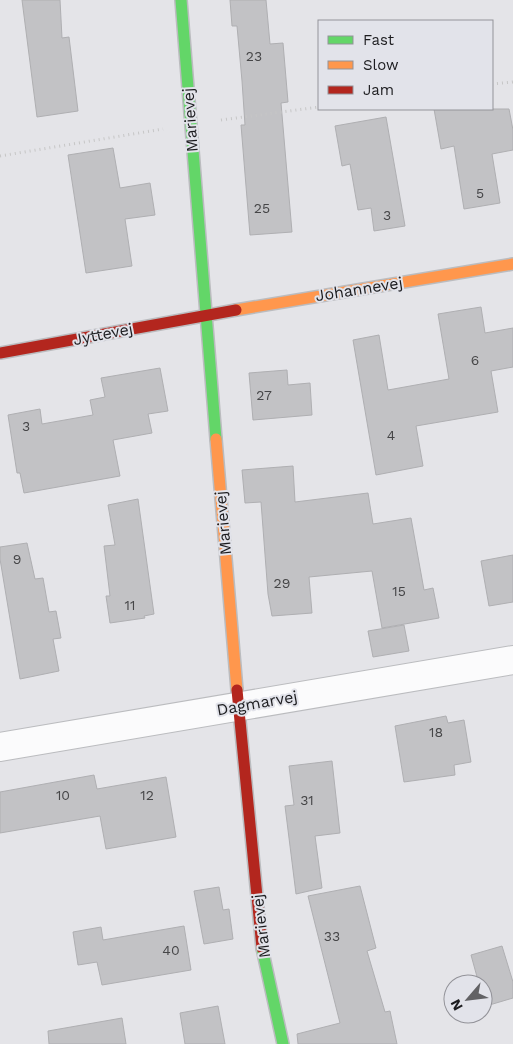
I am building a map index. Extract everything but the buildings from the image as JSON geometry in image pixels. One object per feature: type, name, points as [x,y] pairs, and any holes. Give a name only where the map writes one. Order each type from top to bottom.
[{"type":"street","name":"Marievej","points":[[181,0],[238,707],[262,948],[283,1044]]},
{"type":"street","name":"Johannevej","points":[[205,315],[513,264]]},
{"type":"street","name":"Jyttevej","points":[[0,353],[205,315]]},
{"type":"street","name":"Dagmarvej","points":[[0,747],[513,660]]},
{"type":"path","points":[[493,84],[513,82]]},
{"type":"traffic: fast","points":[[181,0],[216,439]]},
{"type":"traffic: fast","points":[[262,948],[283,1044]]},
{"type":"traffic: slow","points":[[236,310],[513,264]]},
{"type":"traffic: slow","points":[[216,439],[237,690]]},
{"type":"traffic: jam","points":[[0,353],[236,310]]},
{"type":"traffic: jam","points":[[237,690],[262,948]]}]
